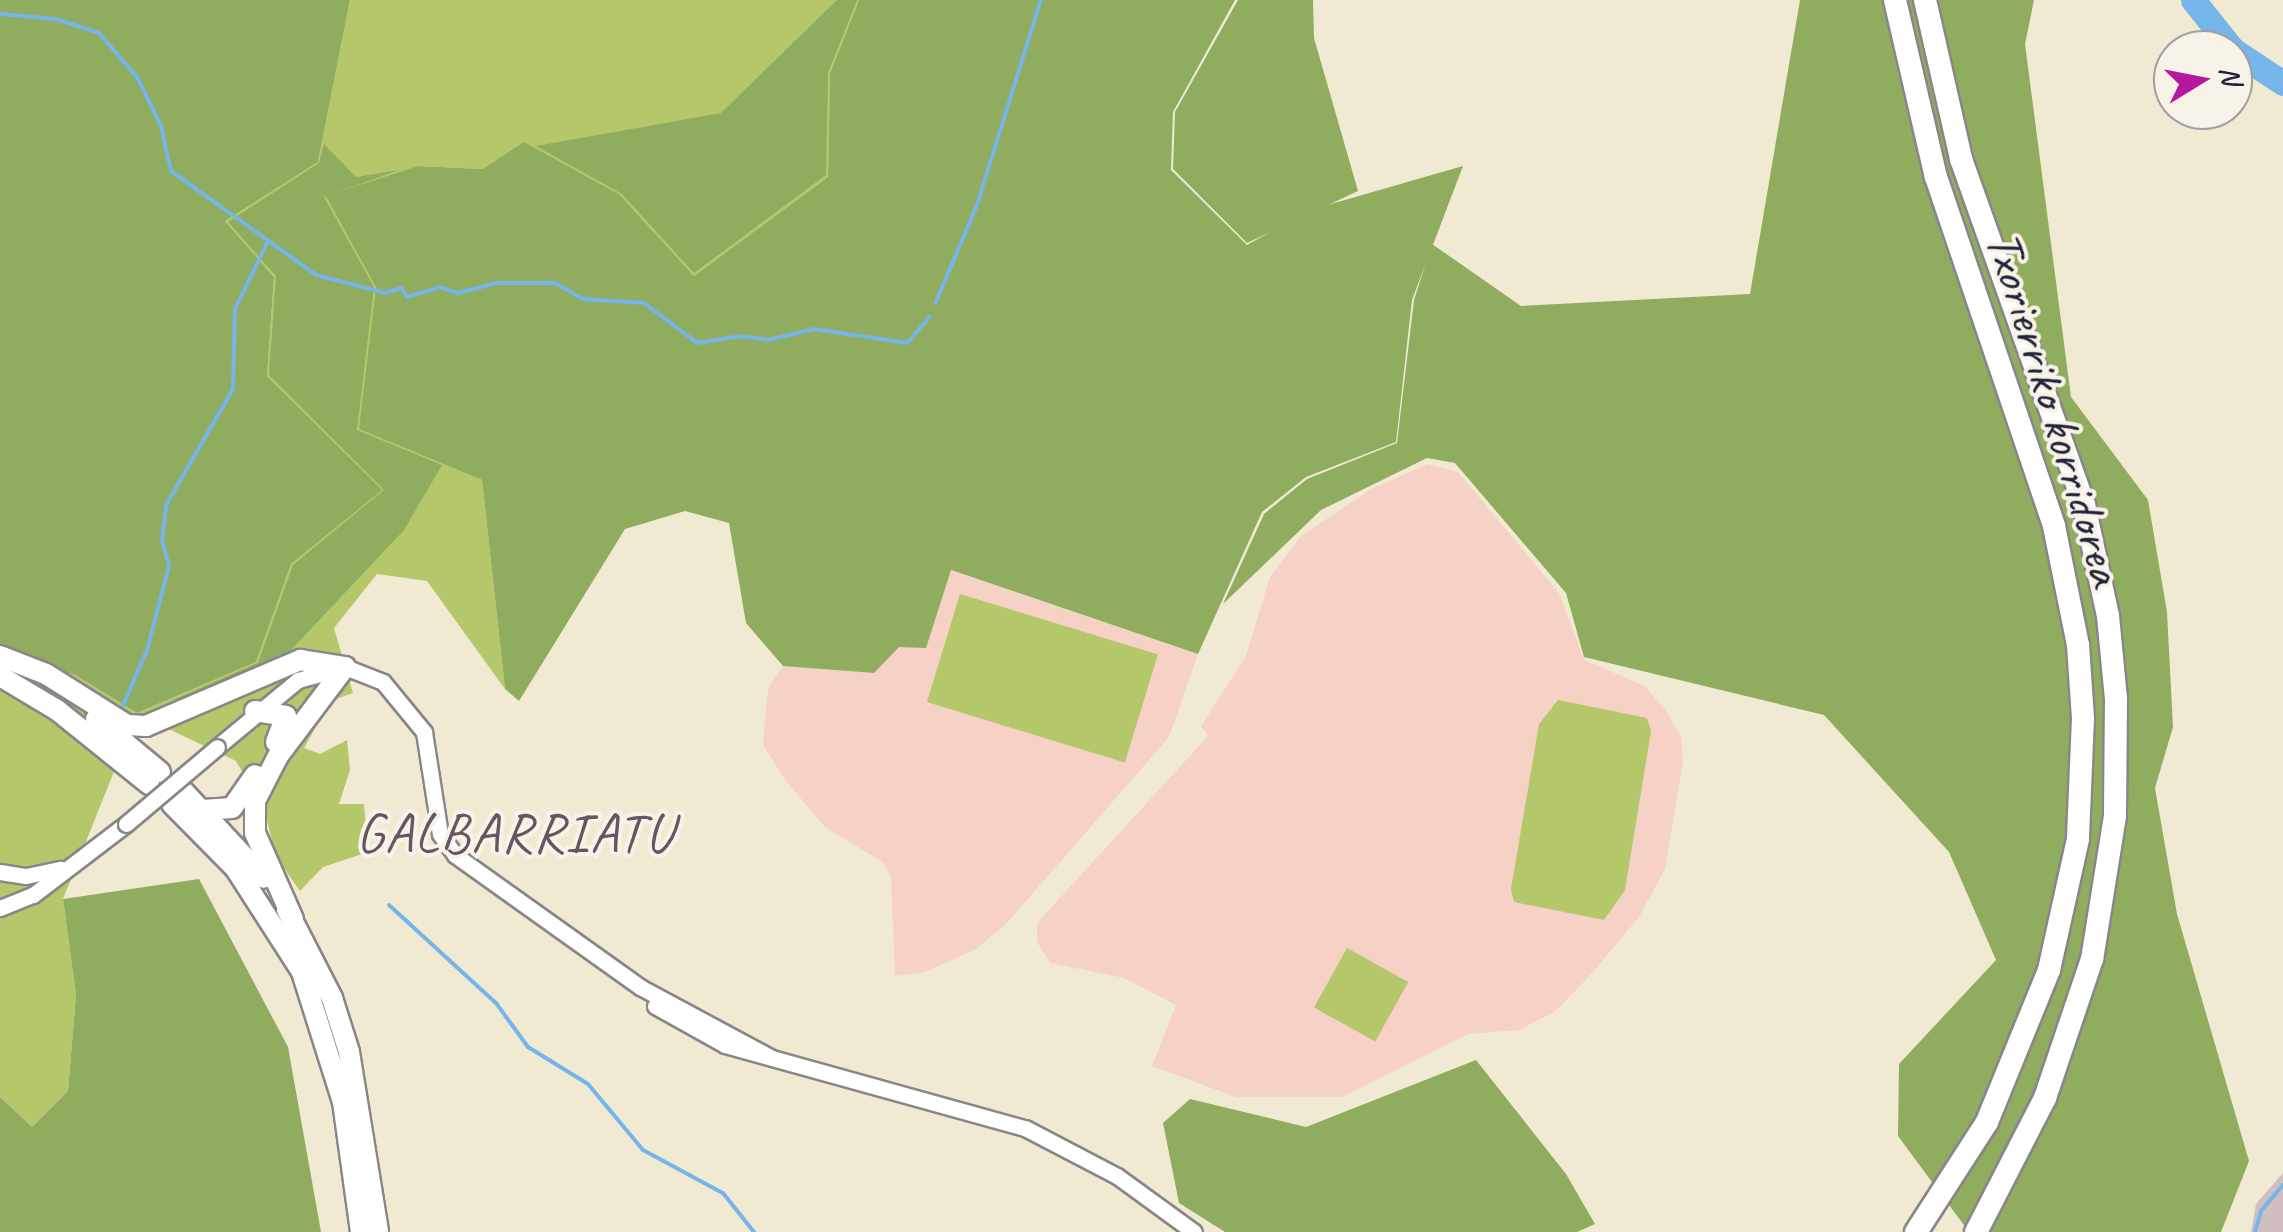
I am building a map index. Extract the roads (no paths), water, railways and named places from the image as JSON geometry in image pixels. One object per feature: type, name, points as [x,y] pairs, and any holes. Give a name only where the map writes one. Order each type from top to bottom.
[{"type":"highway","name":"Txorierriko korridorea","points":[[1895,0],[1936,177],[2054,526],[2078,645],[2084,718],[2078,838],[2049,970],[1988,1122],[1916,1232]]},
{"type":"highway","name":"Txorierriko korridorea","points":[[1925,0],[1961,159],[2084,505],[2108,616],[2117,716],[2115,816],[2092,959],[2045,1098],[1976,1232]]},
{"type":"main road","points":[[0,656],[46,674],[127,726],[146,726],[300,660],[345,667],[278,756],[256,800],[255,833],[332,998],[349,1052],[378,1232]]},
{"type":"main road","points":[[0,656],[59,692],[155,778],[0,676]]},
{"type":"main road","points":[[0,688],[57,710]]},
{"type":"main road","points":[[254,711],[281,711],[287,722],[239,801],[224,811],[203,810],[178,798],[236,869],[302,972],[343,1102],[361,1232]]},
{"type":"main road","points":[[203,810],[293,918]]},
{"type":"street","points":[[0,908],[33,895],[126,824],[217,748],[254,711],[298,680],[345,667],[383,682],[424,732],[447,847],[640,987],[770,1057],[997,1118],[1085,1157],[1194,1232]]},
{"type":"street","points":[[0,872],[39,875],[73,864]]},
{"type":"waterway","points":[[936,302],[977,205],[1041,0]]},
{"type":"waterway","points":[[2193,0],[2217,30]]},
{"type":"waterway","points":[[0,14],[56,19],[99,33],[137,77],[161,126],[171,171],[316,275],[385,293],[401,288],[407,297],[439,287],[458,293],[497,283],[555,283],[583,299],[644,303],[697,343],[741,336],[768,340],[814,329],[907,343],[930,317]]},
{"type":"waterway","points":[[2253,63],[2283,83]]},
{"type":"waterway","points":[[121,710],[147,650],[169,566],[162,540],[166,505],[233,389],[235,309],[268,241]]},
{"type":"waterway","points":[[389,905],[496,1003],[528,1047],[588,1084],[643,1150],[723,1193],[754,1232]]},
{"type":"waterway","points":[[2255,1232],[2261,1211],[2283,1185]]},
{"type":"district","name":"GALBARRIATU","points":[[515,834]]}]
